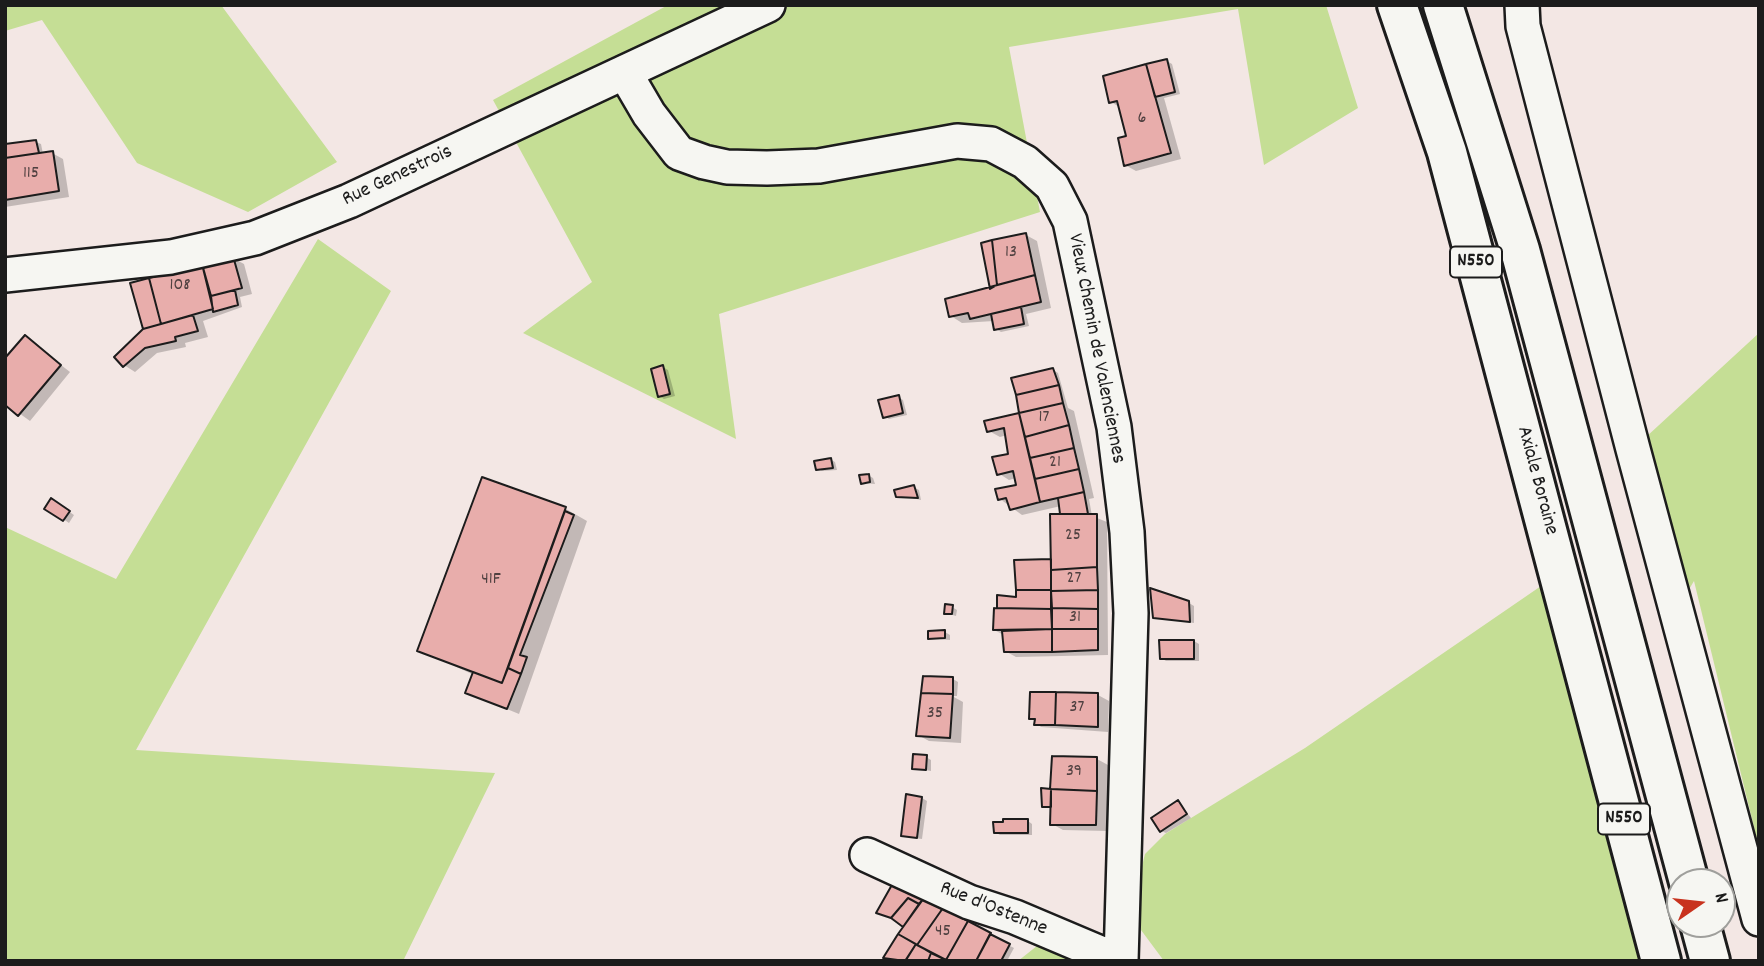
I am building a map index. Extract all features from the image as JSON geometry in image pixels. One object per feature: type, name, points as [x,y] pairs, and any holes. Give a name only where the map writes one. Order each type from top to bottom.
[{"type":"highway","name":"Axiale Boraine","points":[[1397,5],[1447,152],[1661,961]]},
{"type":"highway","name":"N550","points":[[1443,5],[1520,250],[1685,868]]},
{"type":"highway","points":[[1704,938],[1710,961]]},
{"type":"street","name":"Rue Genestrois","points":[[5,275],[171,257],[255,238],[349,201],[768,5]]},
{"type":"street","points":[[1522,5],[1523,26],[1759,919]]},
{"type":"street","name":"Vieux Chemin de Valenciennes","points":[[625,73],[649,114],[679,153],[704,162],[727,167],[767,169],[819,166],[957,141],[991,144],[1025,162],[1052,186],[1070,221],[1114,427],[1127,532],[1131,614],[1120,961]]},
{"type":"street","name":"Rue d'Ostenne","points":[[867,855],[969,902],[1014,917],[1120,961]]},
{"type":"green space","points":[[5,5],[221,5],[337,162],[248,212],[137,163],[42,20],[5,31]]},
{"type":"green space","points":[[668,5],[1326,5],[1358,108],[1264,165],[1238,9],[1009,47],[1040,212],[719,314],[736,439],[523,333],[592,282],[493,100]]},
{"type":"green space","points":[[318,239],[391,291],[136,750],[495,773],[404,959],[406,961],[5,961],[5,527],[116,579]]},
{"type":"green space","points":[[1759,333],[1759,848],[1694,581],[1676,611],[1633,449]]},
{"type":"green space","points":[[1560,573],[1661,961],[1164,961],[1141,930],[1138,882],[1145,854],[1165,834],[1305,748]]},
{"type":"green space","points":[[1052,934],[1119,961],[1018,961]]},
{"type":"building","points":[[1167,59],[1175,92],[1155,97],[1146,64]]},
{"type":"building","points":[[1146,64],[1171,153],[1124,166],[1118,138],[1126,136],[1117,101],[1109,103],[1103,76]]},
{"type":"building","points":[[36,140],[39,153],[5,158],[5,144]]},
{"type":"building","points":[[53,151],[59,191],[5,200],[5,158]]},
{"type":"building","points":[[1026,233],[1035,275],[997,285],[992,240]]},
{"type":"building","points":[[992,240],[997,285],[990,289],[981,243]]},
{"type":"building","points":[[233,256],[242,288],[211,296],[202,264]]},
{"type":"building","points":[[202,264],[213,309],[161,324],[149,278]]},
{"type":"building","points":[[1035,275],[1041,302],[970,319],[968,313],[949,317],[945,299]]},
{"type":"building","points":[[149,278],[161,324],[143,329],[130,283]]},
{"type":"building","points":[[235,290],[238,305],[213,312],[211,296]]},
{"type":"building","points":[[1021,307],[1024,324],[994,330],[991,314]]},
{"type":"building","points":[[193,315],[198,331],[175,337],[176,341],[145,348],[123,367],[114,357],[143,329]]},
{"type":"building","points":[[25,335],[61,365],[18,416],[5,405],[5,358]]},
{"type":"building","points":[[663,365],[670,394],[658,397],[651,369]]},
{"type":"building","points":[[1053,368],[1059,385],[1016,395],[1011,378]]},
{"type":"building","points":[[1059,385],[1063,403],[1019,413],[1016,395]]},
{"type":"building","points":[[899,395],[903,413],[883,418],[878,400]]},
{"type":"building","points":[[1063,403],[1069,425],[1025,437],[1019,413]]},
{"type":"building","points":[[1019,413],[1040,502],[1010,510],[1006,498],[998,500],[995,489],[1016,485],[1013,471],[997,475],[992,457],[1008,454],[1004,428],[987,432],[984,421]]},
{"type":"building","points":[[1069,425],[1074,448],[1030,458],[1025,437]]},
{"type":"building","points":[[1074,448],[1079,469],[1035,479],[1030,458]]},
{"type":"building","points":[[831,458],[833,468],[816,470],[814,461]]},
{"type":"building","points":[[1079,469],[1084,492],[1040,502],[1035,479]]},
{"type":"building","points":[[869,474],[870,482],[861,484],[859,475]]},
{"type":"building","points":[[482,477],[566,507],[502,683],[417,651]]},
{"type":"building","points":[[914,485],[918,498],[896,497],[894,490]]},
{"type":"building","points":[[1084,492],[1088,514],[1060,514],[1058,498]]},
{"type":"building","points":[[51,498],[70,511],[63,521],[44,509]]},
{"type":"building","points":[[565,511],[574,515],[520,655],[527,657],[521,674],[508,668]]},
{"type":"building","points":[[1050,514],[1097,514],[1097,567],[1051,570]]},
{"type":"building","points":[[1051,559],[1051,590],[1016,590],[1014,560]]},
{"type":"building","points":[[1097,567],[1098,590],[1051,591],[1051,570]]},
{"type":"building","points":[[1150,588],[1189,601],[1190,622],[1153,618]]},
{"type":"building","points":[[1016,590],[1051,590],[1051,609],[997,608],[997,595],[1016,597]]},
{"type":"building","points":[[1098,590],[1098,609],[1052,608],[1051,591]]},
{"type":"building","points":[[945,604],[953,605],[952,614],[944,614]]},
{"type":"building","points":[[994,608],[1051,609],[1052,629],[993,630]]},
{"type":"building","points":[[1052,608],[1098,609],[1098,629],[1052,629]]},
{"type":"building","points":[[1052,629],[1098,629],[1098,650],[1052,652]]},
{"type":"building","points":[[1052,629],[1052,652],[1004,652],[1002,631]]},
{"type":"building","points":[[945,630],[945,638],[928,639],[928,631]]},
{"type":"building","points":[[1159,640],[1194,640],[1194,659],[1160,659]]},
{"type":"building","points":[[508,668],[521,674],[507,709],[465,693],[473,672],[502,683]]},
{"type":"building","points":[[923,676],[953,677],[953,694],[921,693]]},
{"type":"building","points":[[1030,692],[1056,692],[1055,725],[1034,725],[1035,719],[1029,719]]},
{"type":"building","points":[[1056,692],[1098,693],[1098,727],[1055,725]]},
{"type":"building","points":[[921,693],[953,694],[950,738],[916,736]]},
{"type":"building","points":[[913,754],[927,755],[926,770],[912,769]]},
{"type":"building","points":[[1052,756],[1097,757],[1097,791],[1050,789]]},
{"type":"building","points":[[1041,788],[1051,789],[1051,807],[1042,807]]},
{"type":"building","points":[[1051,789],[1097,791],[1096,825],[1050,825]]},
{"type":"building","points":[[906,794],[922,797],[917,838],[901,836]]},
{"type":"building","points":[[1178,800],[1187,814],[1160,832],[1151,818]]},
{"type":"building","points":[[1003,819],[1028,819],[1028,833],[994,833],[993,822],[1003,822]]},
{"type":"building","points":[[893,883],[924,898],[919,904],[908,898],[891,918],[876,913]]},
{"type":"building","points":[[908,898],[919,904],[903,927],[891,918]]},
{"type":"building","points":[[924,898],[943,908],[917,945],[898,934]]},
{"type":"building","points":[[943,908],[968,921],[946,960],[917,945]]},
{"type":"building","points":[[968,921],[991,933],[976,961],[946,960]]},
{"type":"building","points":[[898,934],[916,944],[905,961],[883,958]]},
{"type":"building","points":[[990,934],[1010,944],[1001,961],[976,961]]},
{"type":"building","points":[[916,944],[931,953],[928,961],[906,960]]},
{"type":"building","points":[[931,953],[946,960],[946,961],[928,961]]}]
